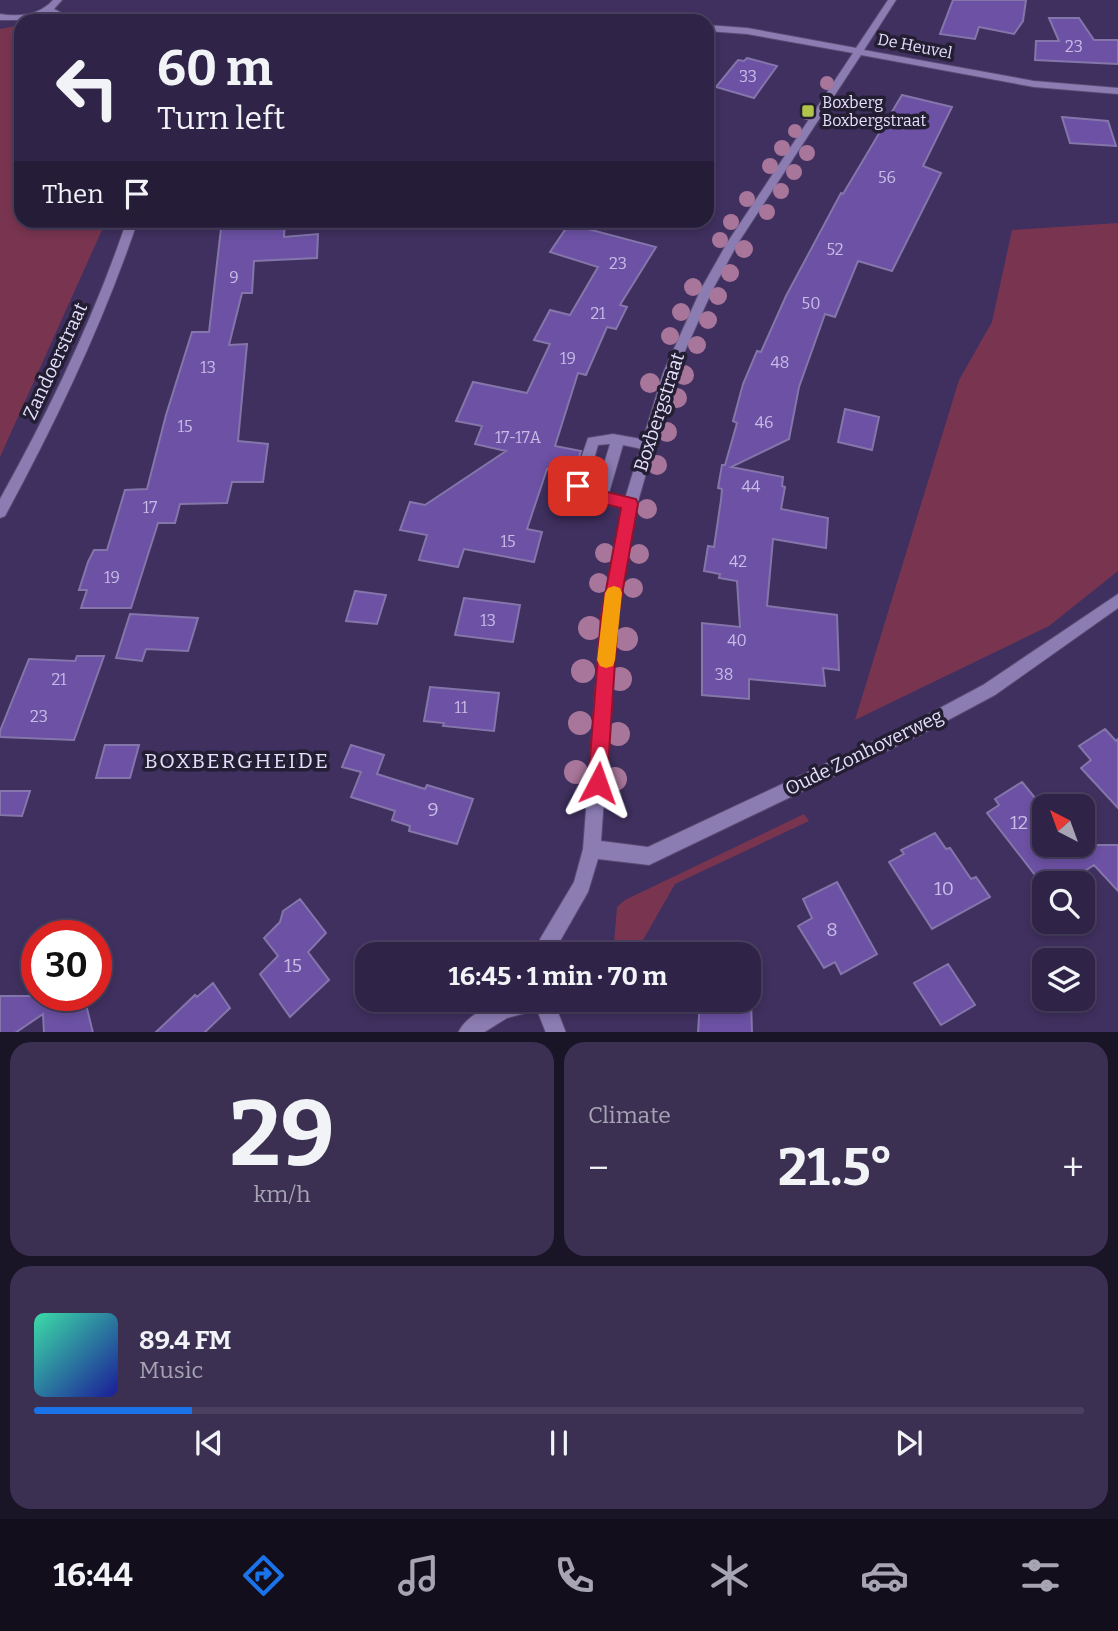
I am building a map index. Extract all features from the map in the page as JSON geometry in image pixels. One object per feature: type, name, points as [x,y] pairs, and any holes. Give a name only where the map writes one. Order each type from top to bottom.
[{"type":"street","points":[[36,14],[49,10],[58,0]]},
{"type":"street","name":"Boxbergstraat","points":[[549,942],[582,886],[592,849],[609,617],[630,504],[669,373],[707,289],[733,243],[861,52],[892,0]]},
{"type":"street","points":[[49,10],[58,14]]},
{"type":"street","name":"De Heuvel","points":[[714,29],[747,31],[1034,84],[1118,91]]},
{"type":"street","name":"Zandoerstraat","points":[[0,512],[36,448],[88,339],[130,228]]},
{"type":"street","points":[[630,504],[582,492],[578,486],[593,442],[618,439],[647,445]]},
{"type":"street","points":[[601,497],[618,439]]},
{"type":"street","name":"Oude Zonhoverweg","points":[[592,849],[649,856],[916,729],[976,696],[1118,600]]},
{"type":"street","points":[[468,1032],[484,1017],[496,1012]]},
{"type":"street","points":[[548,1012],[556,1032]]},
{"type":"shaded area","points":[[14,26],[14,228],[103,228],[0,457],[0,29]]},
{"type":"shaded area","points":[[1118,223],[1118,571],[1049,626],[855,720],[959,380],[992,322],[1012,230]]},
{"type":"shaded area","points":[[804,814],[809,821],[675,884],[642,942],[614,942],[617,907],[625,900]]},
{"type":"building","points":[[953,0],[1026,0],[1023,21],[1014,34],[979,27],[975,39],[940,34]]},
{"type":"building","points":[[1049,18],[1079,18],[1094,40],[1118,40],[1118,64],[1035,60],[1036,41],[1059,41]]},
{"type":"building","points":[[747,58],[777,66],[754,98],[716,87],[738,60],[744,61]]},
{"type":"building","points":[[902,95],[952,107],[923,166],[941,173],[892,271],[858,261],[835,317],[825,314],[799,387],[789,439],[731,467],[783,477],[782,486],[785,487],[781,509],[828,518],[826,548],[773,539],[767,606],[837,615],[839,670],[823,668],[825,686],[749,679],[749,699],[702,695],[702,623],[740,627],[737,581],[719,578],[720,574],[704,571],[708,546],[714,547],[721,500],[722,489],[718,488],[722,465],[725,465],[737,423],[733,421],[743,384],[757,351],[761,352],[786,296],[841,193],[843,194]]},
{"type":"building","points":[[1062,117],[1108,121],[1116,146],[1070,143]]},
{"type":"building","points":[[221,228],[285,228],[284,237],[318,234],[317,258],[254,261],[252,293],[242,293],[229,345],[247,344],[238,441],[268,444],[263,482],[232,482],[227,503],[180,504],[175,523],[158,523],[131,608],[81,608],[87,590],[79,590],[88,562],[94,550],[107,550],[125,490],[147,489],[166,415],[192,332],[209,332]]},
{"type":"building","points":[[566,228],[584,228],[656,247],[620,305],[627,307],[616,329],[607,327],[586,375],[578,373],[555,446],[581,451],[573,475],[547,469],[527,529],[542,532],[534,562],[464,549],[458,567],[419,560],[427,535],[400,530],[410,502],[425,505],[506,451],[475,444],[482,426],[456,421],[473,382],[527,393],[550,344],[534,340],[550,310],[570,315],[598,267],[550,252]]},
{"type":"building","points":[[845,409],[879,417],[872,450],[838,442]]},
{"type":"building","points":[[355,591],[386,595],[377,624],[346,621]]},
{"type":"building","points":[[464,598],[520,605],[513,642],[455,635]]},
{"type":"building","points":[[130,614],[198,618],[188,651],[146,649],[142,661],[116,658]]},
{"type":"building","points":[[77,656],[104,656],[74,740],[0,737],[29,659],[75,661]]},
{"type":"building","points":[[430,687],[499,693],[494,731],[443,726],[444,723],[424,721]]},
{"type":"building","points":[[1105,729],[1116,741],[1118,739],[1118,808],[1081,768],[1091,760],[1079,746]]},
{"type":"building","points":[[105,745],[139,745],[130,778],[96,778]]},
{"type":"building","points":[[351,745],[384,755],[377,774],[425,789],[427,785],[473,799],[457,844],[409,831],[410,826],[392,820],[395,811],[351,797],[361,772],[342,767]]},
{"type":"building","points":[[1022,782],[1032,794],[1032,858],[1096,858],[1096,845],[1118,845],[1118,891],[1094,865],[1085,871],[1032,871],[987,813],[999,805],[995,799]]},
{"type":"building","points":[[0,791],[30,791],[22,816],[0,815]]},
{"type":"building","points":[[935,833],[946,849],[950,848],[971,879],[976,877],[990,897],[932,929],[889,862],[904,854],[901,850]]},
{"type":"building","points":[[837,882],[877,954],[841,974],[835,962],[824,968],[798,926],[812,918],[803,899]]},
{"type":"building","points":[[300,899],[326,933],[308,952],[329,980],[290,1017],[260,974],[278,956],[264,938],[280,922],[283,911]]},
{"type":"building","points":[[948,964],[975,1005],[941,1025],[914,983]]},
{"type":"building","points":[[213,983],[230,1008],[205,1032],[156,1032],[195,995],[197,997]]},
{"type":"building","points":[[0,996],[21,996],[21,1011],[88,1011],[93,1032],[44,1032],[43,1014],[16,1032],[0,1032]]},
{"type":"building","points":[[699,1012],[751,1012],[752,1032],[698,1032]]},
{"type":"slow traffic","points":[[606,660],[609,617],[614,593]]},
{"type":"place","name":"Boxberg Boxbergstraat","points":[[808,111]]},
{"type":"district","name":"BOXBERGHEIDE","points":[[237,761]]},
{"type":"route","points":[[578,486],[582,492],[630,504],[609,617],[598,783]]}]
